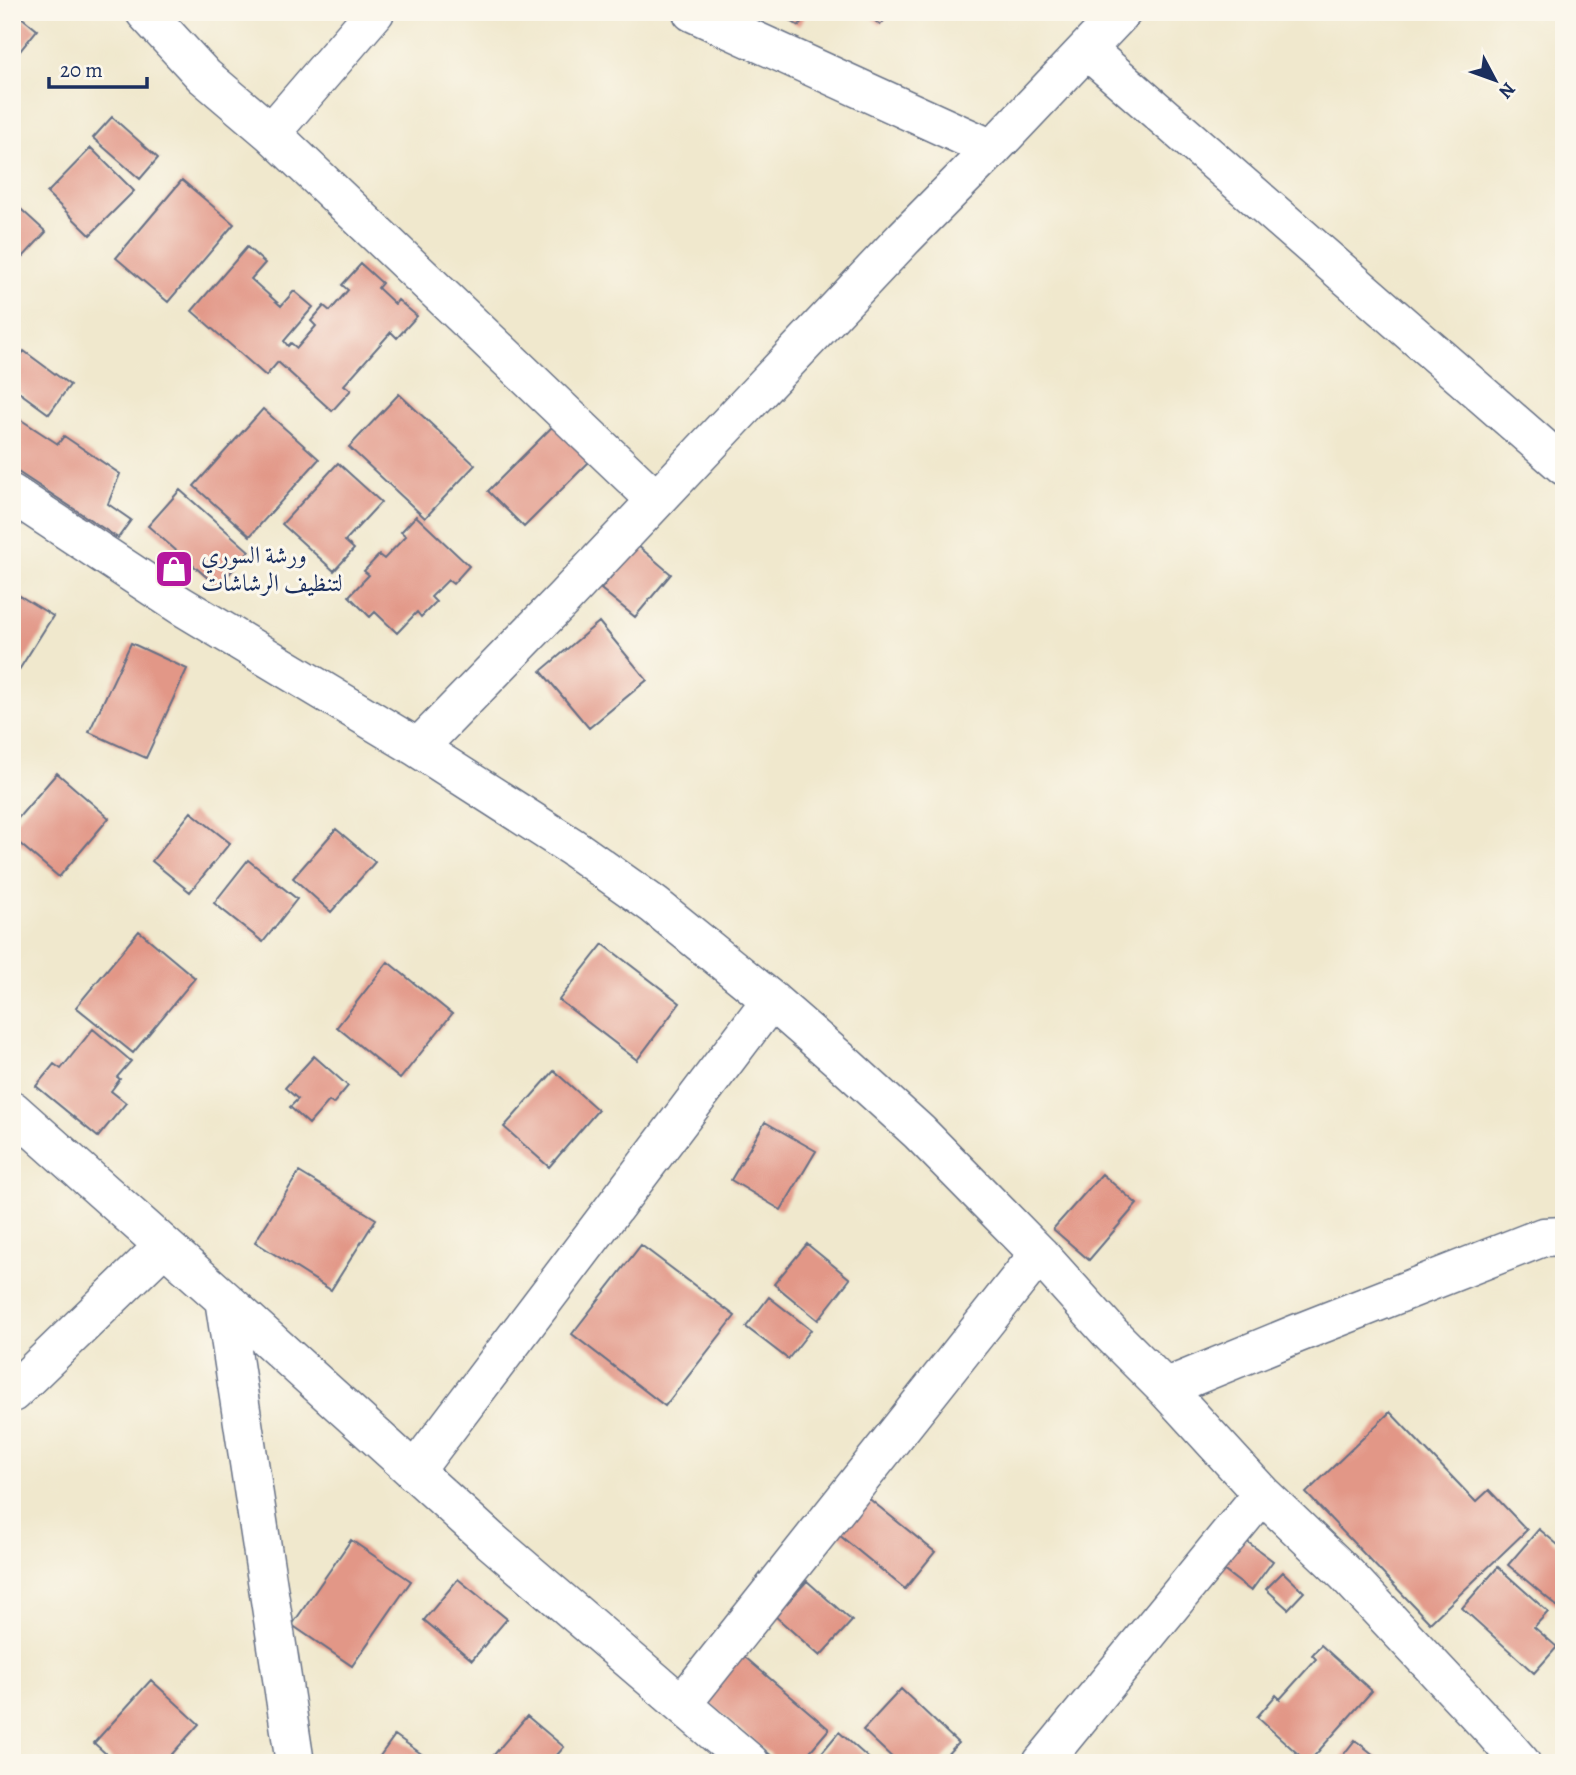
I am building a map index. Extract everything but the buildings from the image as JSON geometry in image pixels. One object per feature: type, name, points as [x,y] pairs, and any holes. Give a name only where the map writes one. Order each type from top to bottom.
[{"type":"street","points":[[145,12],[204,76],[271,133],[656,500]]},
{"type":"street","points":[[271,133],[375,12]]},
{"type":"street","points":[[692,12],[992,149]]},
{"type":"street","points":[[418,748],[1122,12]]},
{"type":"street","points":[[1087,50],[1564,466]]},
{"type":"street","points":[[12,494],[180,606],[418,748],[583,854],[654,905],[771,1000],[919,1132],[1039,1254],[1111,1335],[1165,1388],[1262,1494],[1346,1574],[1521,1763]]},
{"type":"street","points":[[414,1472],[771,1000]]},
{"type":"street","points":[[12,1110],[490,1540],[750,1763]]},
{"type":"street","points":[[1165,1388],[1543,1237],[1564,1236]]},
{"type":"street","points":[[12,1393],[164,1246]]},
{"type":"street","points":[[682,1704],[1039,1254]]},
{"type":"street","points":[[224,1298],[295,1763]]},
{"type":"street","points":[[1042,1763],[1262,1494]]},
{"type":"place","name":"ورشة السوري لتنظيف الرشاشات","points":[[174,569]]}]
